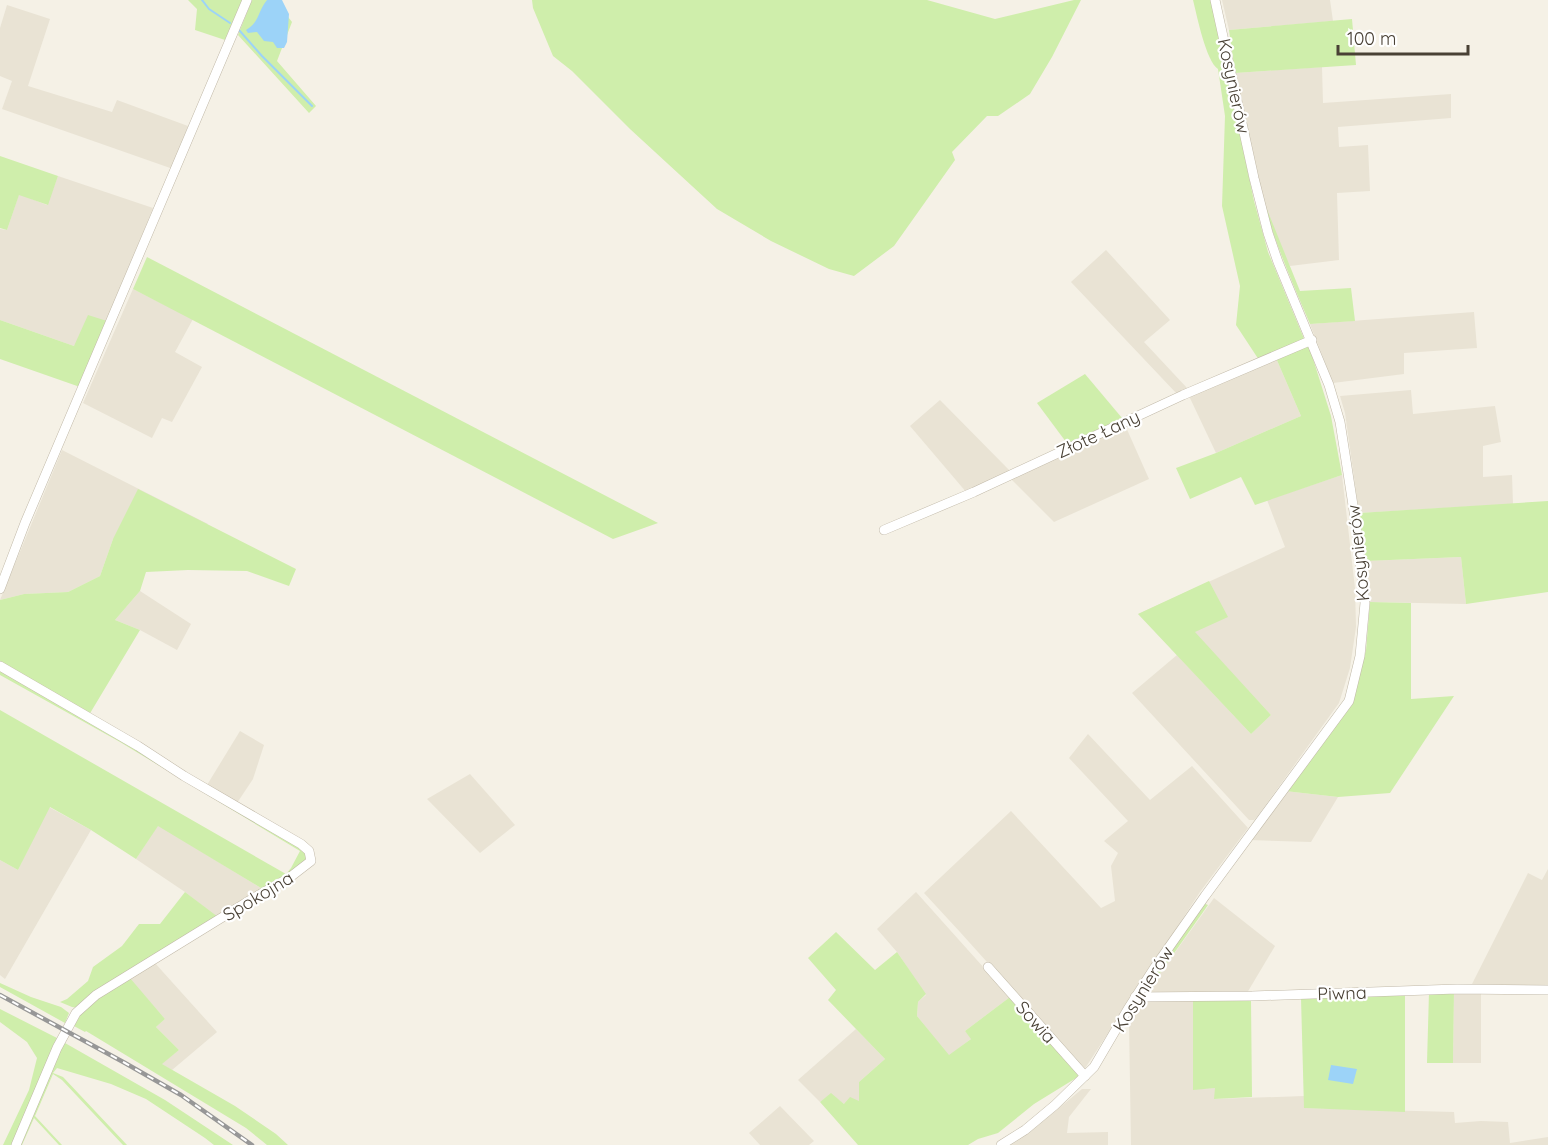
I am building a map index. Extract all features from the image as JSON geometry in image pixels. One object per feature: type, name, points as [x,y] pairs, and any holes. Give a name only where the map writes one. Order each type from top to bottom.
[{"type":"street","points":[[0,589],[25,523],[247,0]]},
{"type":"street","name":"Kosynierów","points":[[1001,1145],[1025,1130],[1055,1106],[1094,1066],[1155,967],[1349,701],[1360,656],[1365,603],[1340,422],[1312,340],[1268,233],[1215,0]]},
{"type":"street","name":"Złote Łany","points":[[885,530],[974,492],[1183,395],[1312,340]]},
{"type":"street","name":"Spokojna","points":[[0,666],[293,839],[309,851],[311,861],[289,878],[96,995],[76,1013],[48,1068],[16,1145]]},
{"type":"street","name":"Sowia","points":[[988,967],[1085,1076]]},
{"type":"street","name":"Piwna","points":[[1136,997],[1252,996],[1457,989],[1548,990]]},
{"type":"shaded area","points":[[1222,0],[1330,0],[1333,21],[1229,30]]},
{"type":"shaded area","points":[[7,5],[50,19],[28,86],[112,112],[117,100],[188,126],[173,169],[2,109],[12,81],[0,76],[0,28]]},
{"type":"shaded area","points":[[1322,67],[1323,103],[1451,94],[1451,118],[1338,127],[1339,147],[1368,145],[1370,191],[1337,193],[1339,260],[1290,266],[1260,192],[1235,73]]},
{"type":"shaded area","points":[[58,176],[153,208],[107,321],[74,346],[0,320],[0,229],[7,230],[19,194],[47,205]]},
{"type":"shaded area","points":[[1106,250],[1170,320],[1144,342],[1187,388],[1178,395],[1071,282]]},
{"type":"shaded area","points":[[133,289],[193,319],[175,352],[202,367],[172,422],[162,418],[152,438],[83,403]]},
{"type":"shaded area","points":[[1474,312],[1477,348],[1404,353],[1404,374],[1333,383],[1310,324]]},
{"type":"shaded area","points":[[1276,358],[1301,416],[1216,453],[1189,396]]},
{"type":"shaded area","points":[[1411,390],[1413,414],[1495,406],[1501,442],[1483,446],[1483,477],[1512,475],[1513,504],[1359,513],[1345,413],[1340,396]]},
{"type":"shaded area","points":[[940,400],[1011,472],[967,493],[910,426]]},
{"type":"shaded area","points":[[1125,425],[1149,479],[1054,522],[1010,478]]},
{"type":"shaded area","points":[[62,450],[208,524],[113,539],[100,576],[68,592],[24,594],[0,600]]},
{"type":"shaded area","points":[[1342,475],[1355,588],[1356,627],[1350,668],[1339,703],[1257,817],[1249,820],[1132,693],[1177,655],[1251,734],[1271,715],[1194,632],[1138,614],[1285,547],[1267,500]]},
{"type":"shaded area","points":[[1461,557],[1466,604],[1370,602],[1366,561]]},
{"type":"shaded area","points":[[140,591],[191,624],[177,650],[140,630],[115,620]]},
{"type":"shaded area","points":[[240,731],[264,745],[253,779],[237,803],[207,785]]},
{"type":"shaded area","points":[[1088,734],[1150,800],[1192,766],[1248,828],[1200,892],[1084,1070],[924,893],[1011,811],[1101,908],[1115,901],[1111,866],[1118,853],[1104,841],[1128,821],[1069,758]]},
{"type":"shaded area","points":[[470,774],[515,825],[480,853],[427,799]]},
{"type":"shaded area","points":[[1285,791],[1338,797],[1311,842],[1249,840]]},
{"type":"shaded area","points":[[49,807],[91,830],[5,979],[0,975],[0,860],[18,870]]},
{"type":"shaded area","points":[[158,825],[261,888],[218,918],[185,892],[136,859]]},
{"type":"shaded area","points":[[1548,869],[1548,986],[1472,984],[1528,873],[1542,880]]},
{"type":"shaded area","points":[[916,892],[1010,997],[965,1031],[972,1038],[949,1056],[917,1016],[918,1002],[926,995],[897,952],[877,929]]},
{"type":"shaded area","points":[[1214,898],[1275,946],[1247,993],[1146,993]]},
{"type":"shaded area","points":[[154,962],[217,1032],[172,1070],[161,1064],[179,1050],[156,1027],[165,1019],[130,979]]},
{"type":"shaded area","points":[[1454,991],[1481,992],[1481,1063],[1453,1063]]},
{"type":"shaded area","points":[[1193,998],[1193,1089],[1215,1088],[1215,1099],[1304,1096],[1304,1108],[1454,1112],[1455,1123],[1508,1122],[1510,1143],[1548,1137],[1548,1145],[1131,1145],[1129,1022],[1140,1001]]},
{"type":"shaded area","points":[[856,1029],[885,1059],[859,1082],[860,1101],[844,1104],[831,1094],[820,1102],[798,1080]]},
{"type":"shaded area","points":[[1082,1089],[1091,1089],[1069,1117],[1067,1133],[1108,1132],[1108,1145],[1006,1145],[1053,1113]]},
{"type":"shaded area","points":[[780,1106],[814,1141],[809,1145],[760,1145],[749,1133]]},
{"type":"green space","points":[[188,0],[243,0],[225,40],[195,30],[197,9]]},
{"type":"green space","points":[[252,0],[275,0],[292,22],[277,61],[316,106],[309,113],[238,35]]},
{"type":"green space","points":[[532,0],[927,0],[995,19],[1081,0],[1030,94],[998,116],[987,116],[952,152],[955,160],[894,246],[854,276],[829,269],[771,241],[717,209],[630,129],[572,71],[553,56],[533,8]]},
{"type":"green space","points":[[1193,0],[1212,0],[1254,201],[1268,252],[1305,341],[1259,360],[1236,325],[1240,286],[1222,206],[1225,116],[1218,69],[1206,48]]},
{"type":"green space","points":[[1352,19],[1356,65],[1235,73],[1229,30]]},
{"type":"green space","points":[[0,156],[58,176],[48,205],[19,195],[7,230],[0,228]]},
{"type":"green space","points":[[1260,192],[1300,291],[1351,288],[1355,321],[1310,324],[1289,275]]},
{"type":"green space","points":[[147,257],[658,523],[613,539],[133,289]]},
{"type":"green space","points":[[88,315],[107,321],[80,387],[0,359],[0,320],[74,346]]},
{"type":"green space","points":[[1309,346],[1331,416],[1342,475],[1255,505],[1241,477],[1190,499],[1176,468],[1301,416],[1276,358]]},
{"type":"green space","points":[[1085,374],[1122,418],[1069,446],[1037,403]]},
{"type":"green space","points":[[138,489],[296,569],[289,586],[247,571],[146,572],[140,591],[115,620],[140,630],[89,715],[0,662],[0,600],[24,594],[68,592],[100,576],[113,539]]},
{"type":"green space","points":[[1548,501],[1548,592],[1466,604],[1461,557],[1366,561],[1359,513]]},
{"type":"green space","points":[[1209,581],[1228,617],[1195,632],[1271,715],[1251,734],[1138,614]]},
{"type":"green space","points":[[1370,602],[1411,603],[1411,699],[1454,696],[1390,793],[1338,797],[1285,791],[1359,677],[1366,650]]},
{"type":"green space","points":[[0,669],[305,850],[307,856],[304,864],[78,1008],[60,1002],[67,999],[88,981],[93,967],[122,946],[139,924],[160,924],[185,892],[218,917],[261,888],[158,826],[136,859],[50,807],[18,870],[0,860],[0,710],[286,874],[300,851],[120,742],[0,675]]},
{"type":"green space","points":[[1203,903],[1208,905],[1146,993],[1140,995]]},
{"type":"green space","points":[[836,932],[875,970],[897,952],[926,994],[918,1002],[917,1016],[949,1055],[971,1039],[965,1031],[1010,997],[1081,1075],[1034,1104],[998,1133],[978,1139],[968,1145],[858,1145],[820,1102],[831,1093],[844,1104],[850,1097],[859,1101],[859,1082],[885,1059],[828,1000],[836,990],[808,958]]},
{"type":"green space","points":[[130,978],[165,1019],[156,1027],[179,1050],[162,1064],[235,1106],[288,1145],[267,1145],[246,1128],[86,1031],[74,1026],[81,1014],[95,1001]]},
{"type":"green space","points":[[0,983],[61,1007],[69,1013],[65,1023],[0,987]]},
{"type":"green space","points":[[1454,991],[1453,1063],[1427,1063],[1429,992]]},
{"type":"green space","points":[[1405,994],[1405,1112],[1304,1108],[1301,998]]},
{"type":"green space","points":[[1193,998],[1251,1000],[1252,1097],[1214,1099],[1215,1088],[1193,1090]]},
{"type":"green space","points":[[0,1009],[57,1038],[13,1145],[3,1145],[29,1090],[37,1058],[27,1042],[0,1022]]},
{"type":"green space","points":[[65,1043],[165,1100],[233,1145],[214,1145],[146,1099],[111,1084],[57,1068],[53,1073],[63,1077],[127,1145],[123,1145],[62,1080],[53,1074],[35,1116],[62,1145],[59,1145],[34,1118],[22,1145],[19,1145],[52,1066]]},
{"type":"water","points":[[267,0],[282,0],[289,14],[287,42],[284,48],[277,48],[273,42],[264,41],[257,32],[248,33],[246,30],[254,24]]},
{"type":"water","points":[[1331,1065],[1357,1069],[1353,1084],[1328,1080]]},
{"type":"waterway","points":[[202,0],[209,9],[230,23]]},
{"type":"waterway","points":[[239,30],[312,106]]},
{"type":"railway","points":[[0,995],[181,1095],[252,1145]]}]
